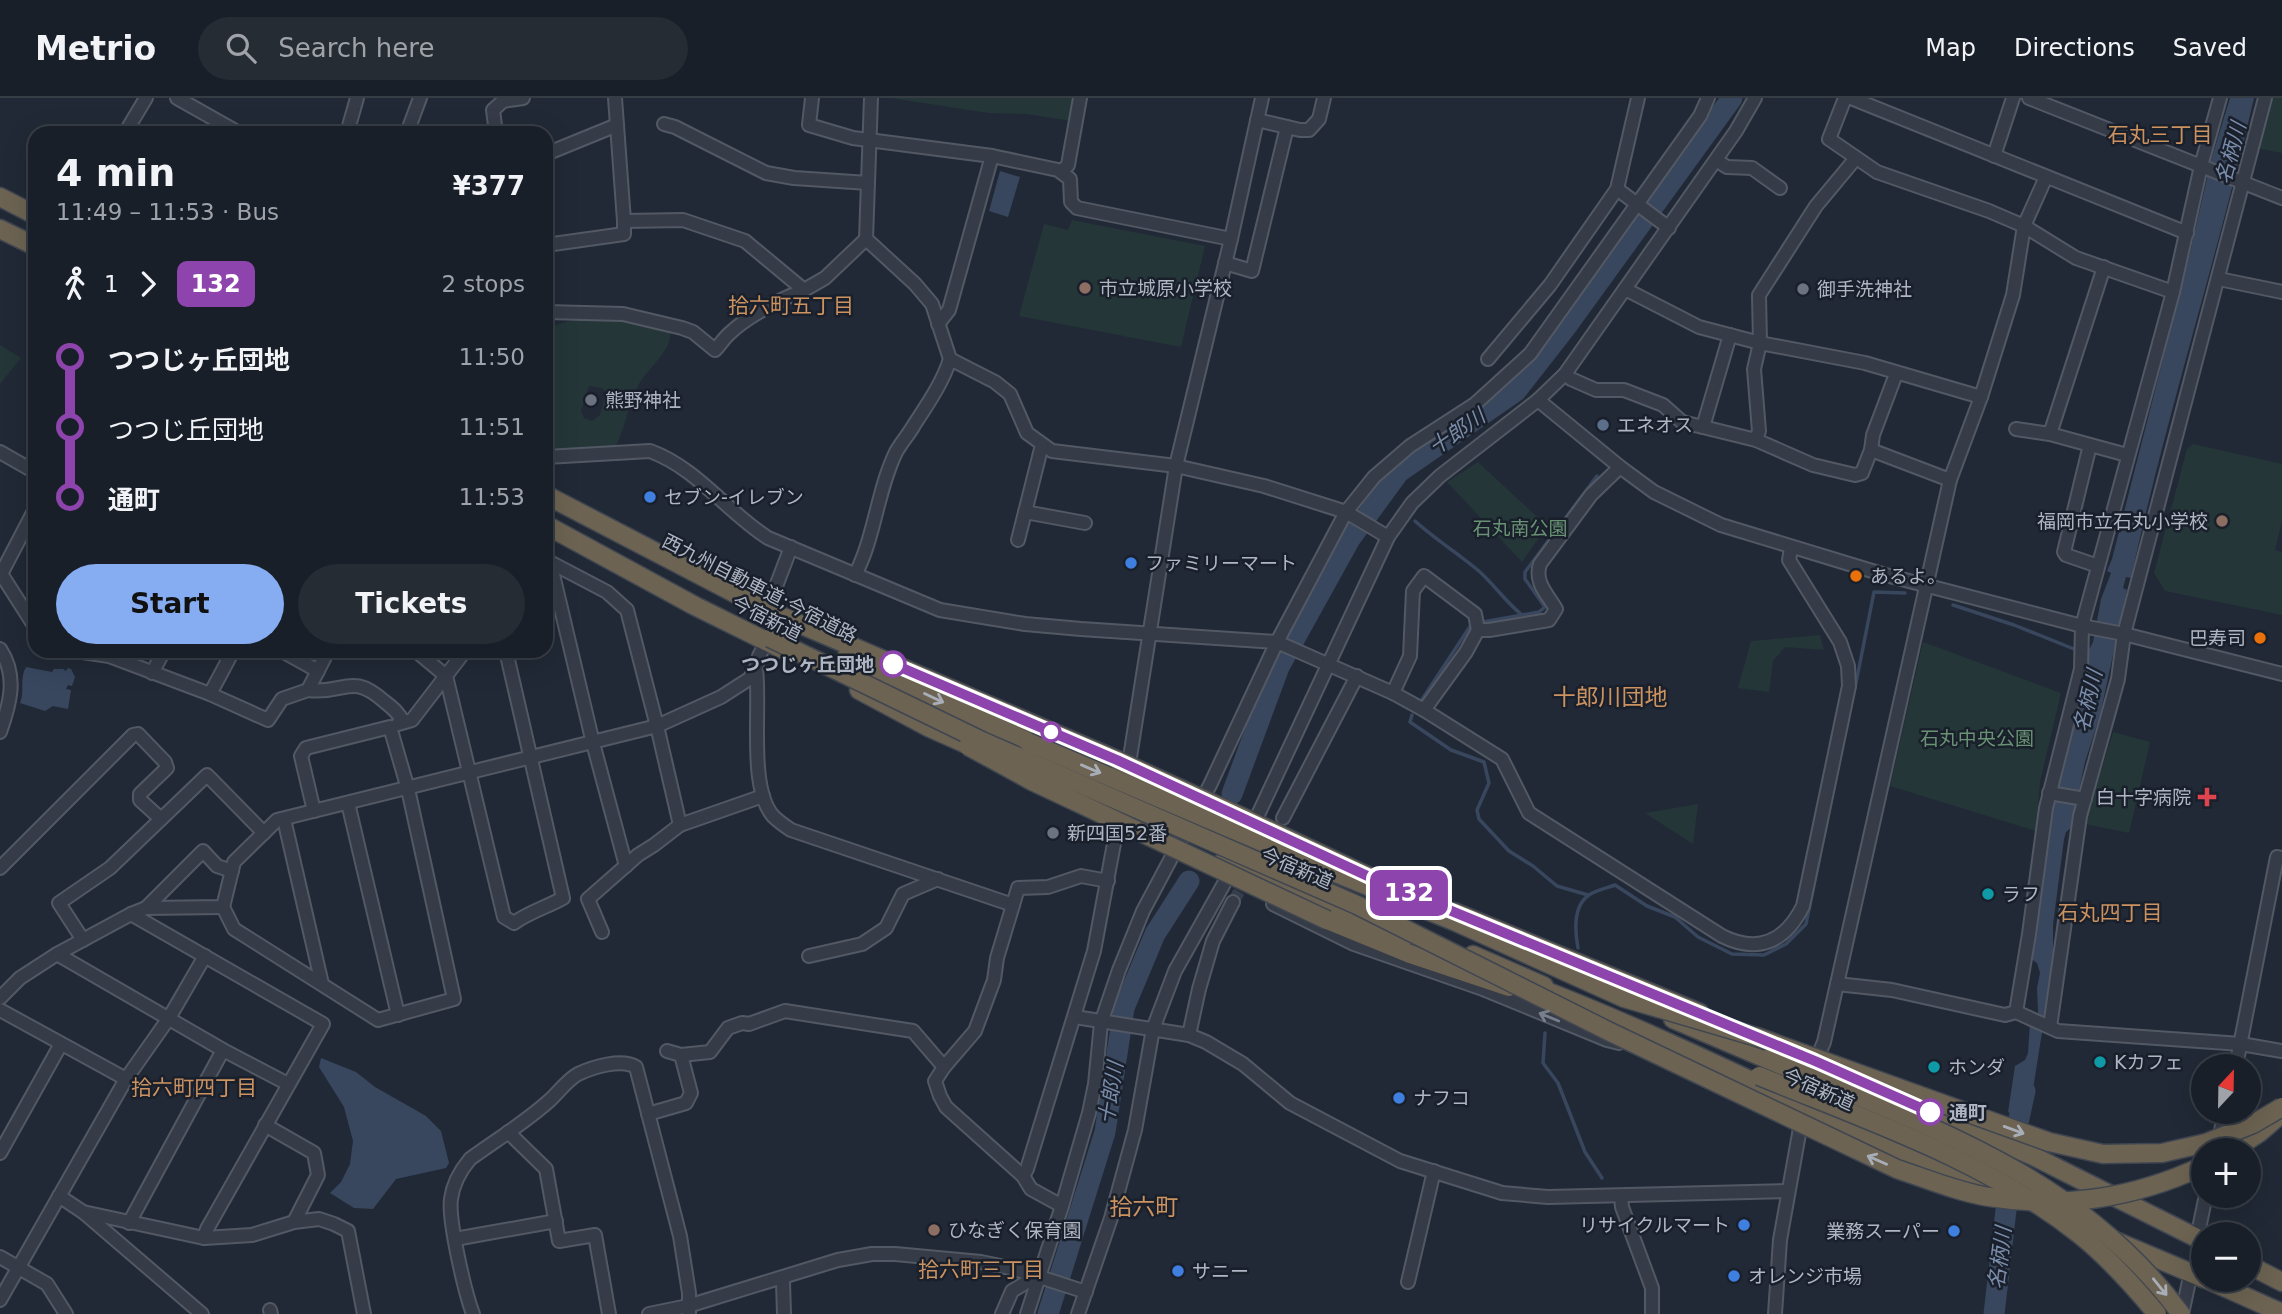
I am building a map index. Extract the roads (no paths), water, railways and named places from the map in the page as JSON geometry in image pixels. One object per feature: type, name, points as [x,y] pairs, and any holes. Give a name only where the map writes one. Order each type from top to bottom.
[{"type":"highway","points":[[0,197],[28,211]]},
{"type":"highway","points":[[0,205],[28,219]]},
{"type":"highway","points":[[0,227],[28,241]]},
{"type":"highway","name":"今宿新道","points":[[553,502],[766,610],[1117,760],[1374,879],[1815,1061],[2033,1156],[2191,1235]]},
{"type":"highway","name":"西九州自動車道;今宿道路","points":[[553,502],[713,589],[931,697],[1979,1149],[2025,1174],[2094,1222],[2150,1276],[2181,1314]]},
{"type":"highway","name":"西九州自動車道;今宿道路","points":[[553,528],[768,640],[982,741],[1618,1018],[1921,1143],[2015,1190],[2081,1235],[2134,1286],[2157,1314]]},
{"type":"highway","points":[[768,640],[1032,781],[1327,920],[1410,954],[1661,1039]]},
{"type":"highway","name":"今宿新道","points":[[768,640],[930,728],[1230,862],[1423,945],[1586,1006],[1988,1188],[2191,1272]]},
{"type":"highway","points":[[1357,905],[1610,1032],[1850,1147],[1897,1169],[1941,1184],[1987,1197],[2045,1203],[2086,1201],[2142,1190],[2191,1171]]},
{"type":"highway","points":[[1624,998],[1757,1037],[2049,1143],[2085,1152],[2130,1155],[2174,1151],[2206,1143],[2282,1110]]},
{"type":"highway","points":[[2251,1138],[2282,1110]]},
{"type":"highway","points":[[2261,1271],[2282,1282]]},
{"type":"highway","name":"今宿新道","points":[[2235,1292],[2282,1314]]},
{"type":"street","points":[[129,126],[146,98]]},
{"type":"street","points":[[177,98],[227,126]]},
{"type":"street","points":[[350,126],[357,98]]},
{"type":"street","points":[[410,126],[420,98]]},
{"type":"street","points":[[495,126],[493,110],[503,99],[523,98]]},
{"type":"street","points":[[553,244],[624,234],[615,98]]},
{"type":"street","points":[[812,98],[809,125],[853,138],[992,156],[1062,171],[1070,179],[1071,202],[1077,208],[1231,239]]},
{"type":"street","points":[[553,312],[623,314],[692,332],[715,351],[730,332],[745,322],[785,297],[825,278],[866,239],[871,98]]},
{"type":"street","points":[[1062,171],[1068,165],[1080,98]]},
{"type":"street","points":[[1023,1176],[1094,951],[1134,740],[1176,466],[1262,98]]},
{"type":"street","points":[[1257,120],[1309,130],[1320,120],[1324,98]]},
{"type":"street","points":[[1488,359],[1550,285],[1617,189],[1637,98]]},
{"type":"street","points":[[1027,1314],[1035,1275],[1062,1206],[1089,1113],[1095,1084],[1101,1023],[1119,970],[1143,911],[1210,785],[1346,512],[1374,477],[1410,446],[1475,404],[1530,354],[1700,116],[1708,98]]},
{"type":"street","points":[[1079,1314],[1111,1218],[1135,1130],[1147,1028],[1328,665],[1388,537],[1412,503],[1440,475],[1538,400],[1565,374],[1736,131],[1755,98]]},
{"type":"street","points":[[1845,98],[1829,139],[1877,172],[1989,211],[2024,226],[2076,258],[2172,292]]},
{"type":"street","points":[[1851,98],[2187,233]]},
{"type":"street","points":[[1994,156],[2013,98]]},
{"type":"street","points":[[2029,98],[2282,198]]},
{"type":"street","points":[[2065,112],[2072,98]]},
{"type":"street","points":[[2017,1012],[2049,793],[2081,669],[2082,626],[2172,292],[2201,166],[2220,98]]},
{"type":"street","points":[[2050,1027],[2080,816],[2118,679],[2124,634],[2265,98]]},
{"type":"street","points":[[664,124],[766,173],[794,178],[868,183]]},
{"type":"street","points":[[553,151],[617,125]]},
{"type":"street","points":[[1225,263],[1252,271],[1287,127]]},
{"type":"street","points":[[938,324],[949,310],[992,156]]},
{"type":"street","points":[[1756,440],[1759,431],[1754,369],[1760,343],[1759,295],[1816,206],[1856,158]]},
{"type":"street","points":[[1716,160],[1727,167],[1752,168],[1780,188]]},
{"type":"street","points":[[1776,1314],[1777,1267],[1800,1125],[1815,1061],[1824,1042],[1950,480],[1981,397],[2013,295],[2024,226],[2046,177]]},
{"type":"street","points":[[1617,189],[1669,228]]},
{"type":"street","points":[[624,221],[683,220],[745,241],[804,290]]},
{"type":"street","points":[[855,575],[866,554],[876,512],[896,452],[921,415],[950,359],[932,304],[915,284],[866,239]]},
{"type":"street","points":[[2050,434],[2104,267]]},
{"type":"street","points":[[2219,279],[2282,292]]},
{"type":"street","points":[[1625,289],[1699,327],[1760,343],[1865,363],[1981,397]]},
{"type":"street","points":[[1703,427],[1730,335]]},
{"type":"street","points":[[950,359],[995,382],[1010,394],[1027,433],[1052,452],[1176,466],[1264,486],[1346,512],[1388,537]]},
{"type":"street","points":[[1565,374],[1596,390],[1624,390],[1663,405],[1682,422],[1756,440],[1813,465],[1855,475],[1862,473],[1896,374]]},
{"type":"street","points":[[1538,400],[1654,492],[1703,517],[1746,534],[1927,586],[2282,674]]},
{"type":"street","points":[[2016,429],[2050,434],[2127,455]]},
{"type":"street","points":[[1018,540],[1042,445]]},
{"type":"street","points":[[2090,445],[2064,552],[2098,566]]},
{"type":"street","points":[[1871,450],[1950,480]]},
{"type":"street","points":[[553,457],[650,451],[665,456],[680,465],[750,527],[768,538],[940,610],[1025,624],[1279,642],[1357,676],[1424,710],[1502,759],[1529,813],[1722,936],[1739,944],[1763,944],[1783,934],[1794,924],[1802,906],[1849,686],[1848,666],[1840,642],[1789,560],[1791,548]]},
{"type":"street","points":[[0,452],[28,468]]},
{"type":"street","points":[[1478,630],[1549,620],[1556,609],[1539,584],[1537,573],[1541,564],[1591,495],[1620,467]]},
{"type":"street","points":[[1025,512],[1085,523]]},
{"type":"street","points":[[28,522],[1,573],[28,616]]},
{"type":"street","points":[[766,610],[791,547]]},
{"type":"street","points":[[553,564],[607,592],[627,610],[680,825]]},
{"type":"street","points":[[1392,694],[1410,656],[1413,590],[1424,576],[1475,614],[1478,630],[1466,652],[1424,710]]},
{"type":"street","points":[[553,581],[626,866]]},
{"type":"street","points":[[768,640],[759,656],[756,669],[759,715],[756,750],[763,796],[773,816],[791,830],[1013,905]]},
{"type":"street","points":[[0,649],[7,659],[12,685],[9,707],[0,732]]},
{"type":"street","points":[[114,658],[210,694],[268,720],[282,699],[308,690],[322,692],[345,685],[366,687],[400,714],[403,722]]},
{"type":"street","points":[[152,673],[160,658]]},
{"type":"street","points":[[210,694],[229,658]]},
{"type":"street","points":[[295,658],[318,671]]},
{"type":"street","points":[[308,690],[324,658]]},
{"type":"street","points":[[424,658],[446,676],[504,916],[514,923],[523,916],[564,898],[508,658]]},
{"type":"street","points":[[314,811],[301,756],[306,747],[412,720],[460,658]]},
{"type":"street","points":[[390,727],[408,789],[454,999],[378,1020],[234,929],[223,907],[234,862],[276,820],[408,789],[657,726],[721,697],[749,679],[756,669]]},
{"type":"street","points":[[1283,818],[1357,676]]},
{"type":"street","points":[[0,868],[133,735],[138,734],[165,762],[167,768],[140,794],[140,800],[161,820]]},
{"type":"street","points":[[82,940],[59,903],[110,868],[207,775],[264,833]]},
{"type":"street","points":[[2049,793],[2085,799]]},
{"type":"street","points":[[602,932],[587,899],[638,855],[680,825],[738,807],[763,796]]},
{"type":"street","points":[[348,803],[398,1015]]},
{"type":"street","points":[[284,818],[322,984]]},
{"type":"street","points":[[146,908],[203,851],[217,866],[232,871]]},
{"type":"street","points":[[2239,1054],[2277,857],[2282,858]]},
{"type":"street","points":[[1230,862],[1273,904],[1354,944],[1483,989],[1607,1040],[1664,1053],[1776,1094]]},
{"type":"street","points":[[1062,1206],[1031,1189],[1023,1176],[946,1107],[935,1081],[975,1031],[994,979],[997,958],[1018,888],[1048,887],[1081,876],[1108,881]]},
{"type":"street","points":[[809,956],[862,944],[886,928],[903,894],[938,879]]},
{"type":"street","points":[[1189,1035],[1213,941],[1233,902]]},
{"type":"street","points":[[0,998],[20,978],[57,954],[131,914],[146,908],[223,907]]},
{"type":"street","points":[[131,914],[323,1024],[204,1238]]},
{"type":"street","points":[[57,954],[223,1050],[288,1084]]},
{"type":"street","points":[[0,1300],[126,1079],[169,1018],[205,956]]},
{"type":"street","points":[[1837,984],[1892,990],[2005,1015],[2017,1012],[2058,1031],[2241,1044],[2282,1051]]},
{"type":"street","points":[[0,1010],[126,1079]]},
{"type":"street","points":[[667,1051],[681,1055],[710,1052],[728,1028],[742,1023],[749,1024],[785,1011],[913,1031],[944,1067]]},
{"type":"street","points":[[1075,1017],[1189,1035],[1206,1042],[1243,1064],[1290,1103],[1400,1161],[1502,1193],[1548,1197],[1788,1191]]},
{"type":"street","points":[[0,1153],[61,1044]]},
{"type":"street","points":[[129,1223],[223,1050]]},
{"type":"street","points":[[648,1114],[686,1103],[691,1093],[681,1055]]},
{"type":"street","points":[[473,1314],[450,1211],[455,1182],[462,1168],[470,1159],[549,1101],[580,1073],[611,1064],[630,1063],[636,1067],[680,1236],[689,1310]]},
{"type":"street","points":[[265,1125],[314,1153],[318,1175],[294,1223]]},
{"type":"street","points":[[508,1132],[546,1169],[559,1241],[595,1235],[609,1314]]},
{"type":"street","points":[[1408,1282],[1434,1171]]},
{"type":"street","points":[[59,1196],[83,1212],[202,1314]]},
{"type":"street","points":[[1621,1196],[1622,1207],[1652,1288],[1652,1314]]},
{"type":"street","points":[[83,1212],[204,1238],[252,1235],[294,1223],[319,1220],[334,1224],[348,1231],[364,1314]]},
{"type":"street","points":[[455,1239],[556,1221]]},
{"type":"street","points":[[649,1314],[689,1310],[838,1260],[872,1254],[981,1262],[1035,1275],[1086,1292]]},
{"type":"street","points":[[0,1257],[47,1283],[66,1314]]},
{"type":"street","points":[[1002,1314],[1012,1291],[1035,1275]]},
{"type":"street","points":[[781,1278],[783,1314]]},
{"type":"street","points":[[2181,1314],[2192,1292]]},
{"type":"water","points":[[2230,98],[2254,98],[2131,578],[2126,577],[2123,588],[2127,590],[2100,715],[2085,762],[2071,828],[2064,839],[2053,925],[2053,963],[2028,1121],[2008,1112],[2015,1066],[2025,1060],[2028,1053],[2030,1023],[2038,1012],[2037,988],[2040,973],[2037,963],[2030,958],[2051,809],[2083,684],[2087,647],[2090,648],[2093,642],[2101,599],[2111,573],[2107,571],[2188,261],[2212,157]]},
{"type":"water","points":[[1000,171],[1020,177],[1008,217],[989,211]]},
{"type":"water","points":[[26,667],[52,672],[54,669],[71,669],[75,677],[72,686],[68,685],[66,689],[71,690],[68,709],[53,706],[45,711],[20,703]]},
{"type":"water","points":[[321,1058],[356,1072],[375,1087],[426,1116],[441,1131],[449,1163],[446,1168],[396,1179],[373,1209],[354,1208],[330,1193],[341,1182],[350,1164],[353,1141],[344,1107],[319,1067]]},
{"type":"waterway","name":"十郎川","points":[[1232,794],[1279,667],[1350,539],[1399,472],[1516,391],[1566,327],[1732,98]]},
{"type":"waterway","points":[[1483,622],[1539,612],[1545,607],[1525,579],[1525,572],[1597,476]]},
{"type":"waterway","points":[[1415,521],[1480,572],[1522,615]]},
{"type":"waterway","points":[[1855,688],[1874,592],[1905,593]]},
{"type":"waterway","points":[[1953,605],[2014,625],[2079,651]]},
{"type":"waterway","points":[[1421,701],[1471,625]]},
{"type":"waterway","points":[[1412,715],[1410,722],[1451,750],[1484,762],[1489,783],[1477,810],[1479,819],[1509,851],[1557,886],[1588,895]]},
{"type":"waterway","points":[[1578,948],[1576,927],[1580,906],[1592,893],[1615,885],[1647,906],[1675,917],[1698,937],[1732,954],[1764,955],[1786,944],[1806,924],[1847,723]]},
{"type":"waterway","name":"十郎川","points":[[1048,1314],[1105,1132],[1124,1008],[1155,934],[1189,881]]},
{"type":"waterway","points":[[1545,1033],[1543,1063],[1558,1083],[1585,1152],[1602,1178]]},
{"type":"waterway","name":"名柄川","points":[[1994,1314],[2014,1141],[2025,1091]]},
{"type":"tunnel","points":[[1233,902],[1249,875]]},
{"type":"place","name":"市立城原小学校","points":[[1085,288]]},
{"type":"place","name":"御手洗神社","points":[[1803,289]]},
{"type":"place","name":"熊野神社","points":[[591,400]]},
{"type":"place","name":"エネオス","points":[[1603,425]]},
{"type":"place","name":"セブン-イレブン","points":[[650,497]]},
{"type":"place","name":"福岡市立石丸小学校","points":[[2222,521]]},
{"type":"place","name":"ファミリーマート","points":[[1131,563]]},
{"type":"place","name":"あるよ。","points":[[1856,576]]},
{"type":"place","name":"巴寿司","points":[[2260,638]]},
{"type":"place","name":"つつじヶ丘団地","points":[[893,664]]},
{"type":"place","name":"白十字病院","points":[[2207,797]]},
{"type":"place","name":"新四国52番","points":[[1053,833]]},
{"type":"place","name":"ラフ","points":[[1988,894]]},
{"type":"place","name":"Kカフェ","points":[[2100,1062]]},
{"type":"place","name":"ホンダ","points":[[1934,1067]]},
{"type":"place","name":"ナフコ","points":[[1399,1098]]},
{"type":"place","name":"通町","points":[[1930,1112]]},
{"type":"place","name":"リサイクルマート","points":[[1744,1225]]},
{"type":"place","name":"ひなぎく保育園","points":[[934,1230]]},
{"type":"place","name":"業務スーパー","points":[[1954,1231]]},
{"type":"place","name":"サニー","points":[[1178,1271]]},
{"type":"place","name":"オレンジ市場","points":[[1734,1276]]},
{"type":"district","name":"石丸三丁目","points":[[2160,135]]},
{"type":"district","name":"拾六町五丁目","points":[[791,306]]},
{"type":"district","name":"十郎川団地","points":[[1610,697]]},
{"type":"district","name":"石丸四丁目","points":[[2110,913]]},
{"type":"district","name":"拾六町四丁目","points":[[194,1088]]},
{"type":"district","name":"拾六町","points":[[1144,1207]]},
{"type":"district","name":"拾六町三丁目","points":[[981,1270]]},
{"type":"park label","name":"石丸南公園","points":[[1520,528]]},
{"type":"park label","name":"石丸中央公園","points":[[1977,738]]}]
